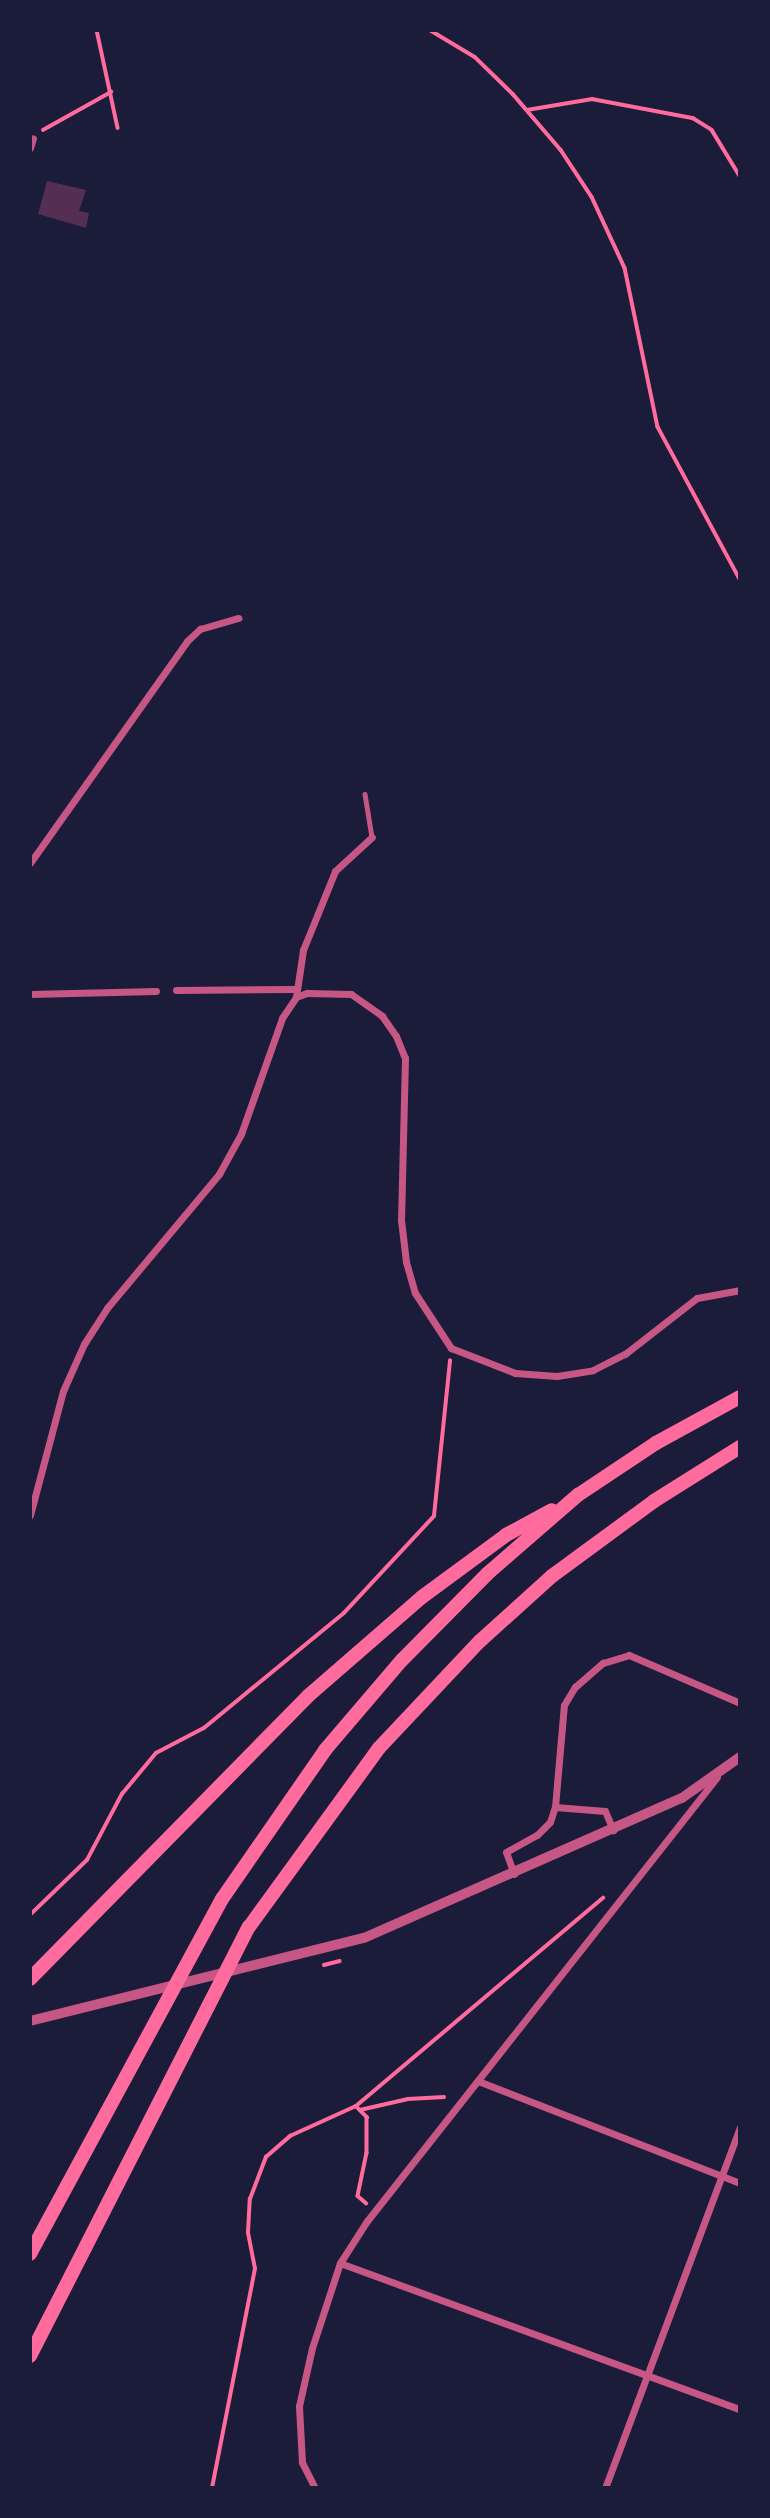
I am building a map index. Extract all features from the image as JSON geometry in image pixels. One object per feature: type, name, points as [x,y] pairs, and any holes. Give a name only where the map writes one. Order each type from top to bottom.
[{"type":"highway","points":[[30,1979],[308,1696],[433,1590],[506,1535],[578,1495],[656,1443],[740,1397]]},
{"type":"highway","points":[[31,2353],[249,1927],[379,1748],[480,1641],[552,1576],[654,1501],[740,1447]]},
{"type":"highway","points":[[30,2254],[222,1899],[273,1821],[325,1750],[402,1660],[487,1574],[578,1495]]},
{"type":"street","points":[[30,148],[33,138]]},
{"type":"street","points":[[30,863],[187,640],[200,629],[238,618]]},
{"type":"street","points":[[30,1515],[63,1391],[84,1344],[107,1308],[219,1174],[241,1134],[282,1018],[296,993],[303,950],[335,871],[372,837]]},
{"type":"street","points":[[30,994],[156,990]]},
{"type":"street","points":[[176,990],[351,994],[382,1016],[396,1036],[405,1058],[401,1220],[406,1262],[415,1293],[451,1348],[515,1373],[557,1376],[593,1370],[625,1354],[697,1298],[740,1290]]},
{"type":"street","points":[[513,1874],[506,1852],[537,1835],[550,1822],[555,1807],[564,1705],[575,1687],[603,1663],[629,1655],[740,1703]]},
{"type":"street","points":[[315,2488],[302,2462],[299,2406],[312,2348],[340,2263],[374,2212],[718,1776],[740,1757]]},
{"type":"street","points":[[30,2021],[334,1948],[613,1830],[718,1776]]},
{"type":"street","points":[[555,1807],[605,1811],[613,1830]]},
{"type":"street","points":[[478,2081],[740,2183]]},
{"type":"street","points":[[605,2488],[740,2127]]},
{"type":"street","points":[[340,2263],[740,2409]]},
{"type":"lane","points":[[365,794],[372,837]]},
{"type":"path","points":[[97,30],[118,128]]},
{"type":"path","points":[[430,30],[475,57],[527,110],[561,150],[614,237],[631,292],[658,427],[740,579]]},
{"type":"path","points":[[33,138],[111,92]]},
{"type":"path","points":[[527,110],[592,99],[693,118],[712,130],[740,176]]},
{"type":"path","points":[[30,1915],[87,1860],[122,1794],[156,1753],[204,1728],[344,1613],[434,1516],[451,1348]]},
{"type":"path","points":[[358,2108],[608,1894]]},
{"type":"path","points":[[212,2488],[255,2269],[248,2233],[250,2199],[266,2157],[290,2136],[358,2108],[408,2099],[444,2098]]},
{"type":"path","points":[[358,2108],[366,2117],[367,2153],[358,2196],[374,2212]]},
{"type":"building","points":[[47,181],[86,190],[79,211],[89,213],[86,228],[38,214]]}]
